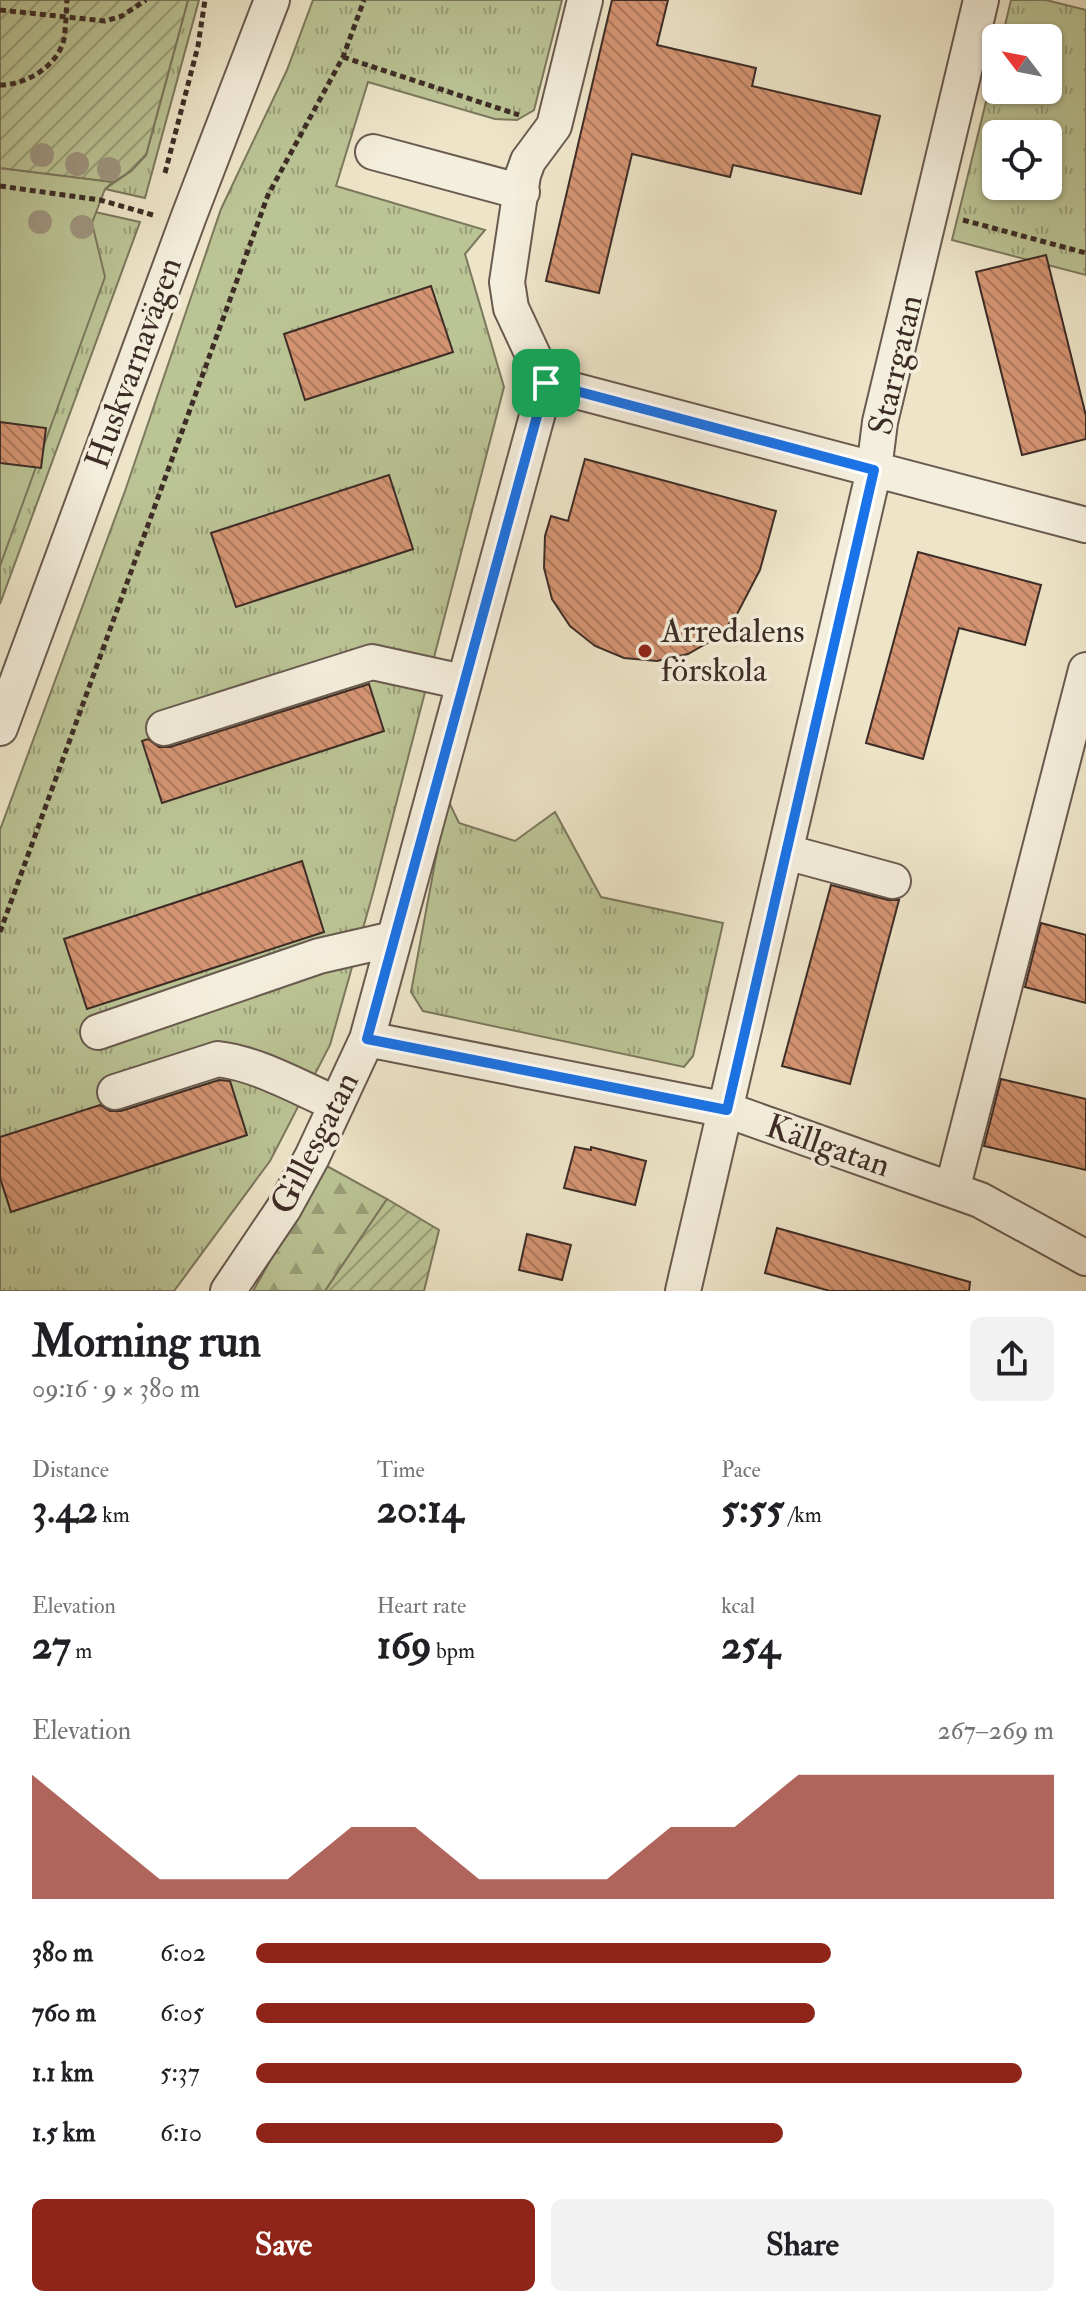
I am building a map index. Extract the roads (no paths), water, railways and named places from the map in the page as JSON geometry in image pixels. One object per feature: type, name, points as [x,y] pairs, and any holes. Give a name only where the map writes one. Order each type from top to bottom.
[{"type":"street","name":"Huskvarnavägen","points":[[0,728],[272,0]]},
{"type":"street","points":[[585,0],[554,126],[528,161],[523,175],[507,282],[511,308],[546,383],[1086,525]]},
{"type":"street","name":"Starrgatan","points":[[683,1291],[874,470],[880,422],[981,0]]},
{"type":"street","points":[[373,152],[522,192]]},
{"type":"street","name":"Gillesgatan","points":[[228,1291],[284,1208],[312,1157],[367,1039],[546,383]]},
{"type":"street","points":[[164,728],[372,662],[463,682]]},
{"type":"street","points":[[952,1190],[1086,670]]},
{"type":"street","points":[[786,852],[893,881]]},
{"type":"street","points":[[98,1032],[319,956],[393,939]]},
{"type":"street","name":"Källgatan","points":[[367,1039],[727,1110],[980,1200],[1086,1258]]},
{"type":"street","points":[[115,1092],[218,1059],[256,1069],[337,1104]]},
{"type":"place","name":"Arredalens förskola","points":[[645,651]]}]
